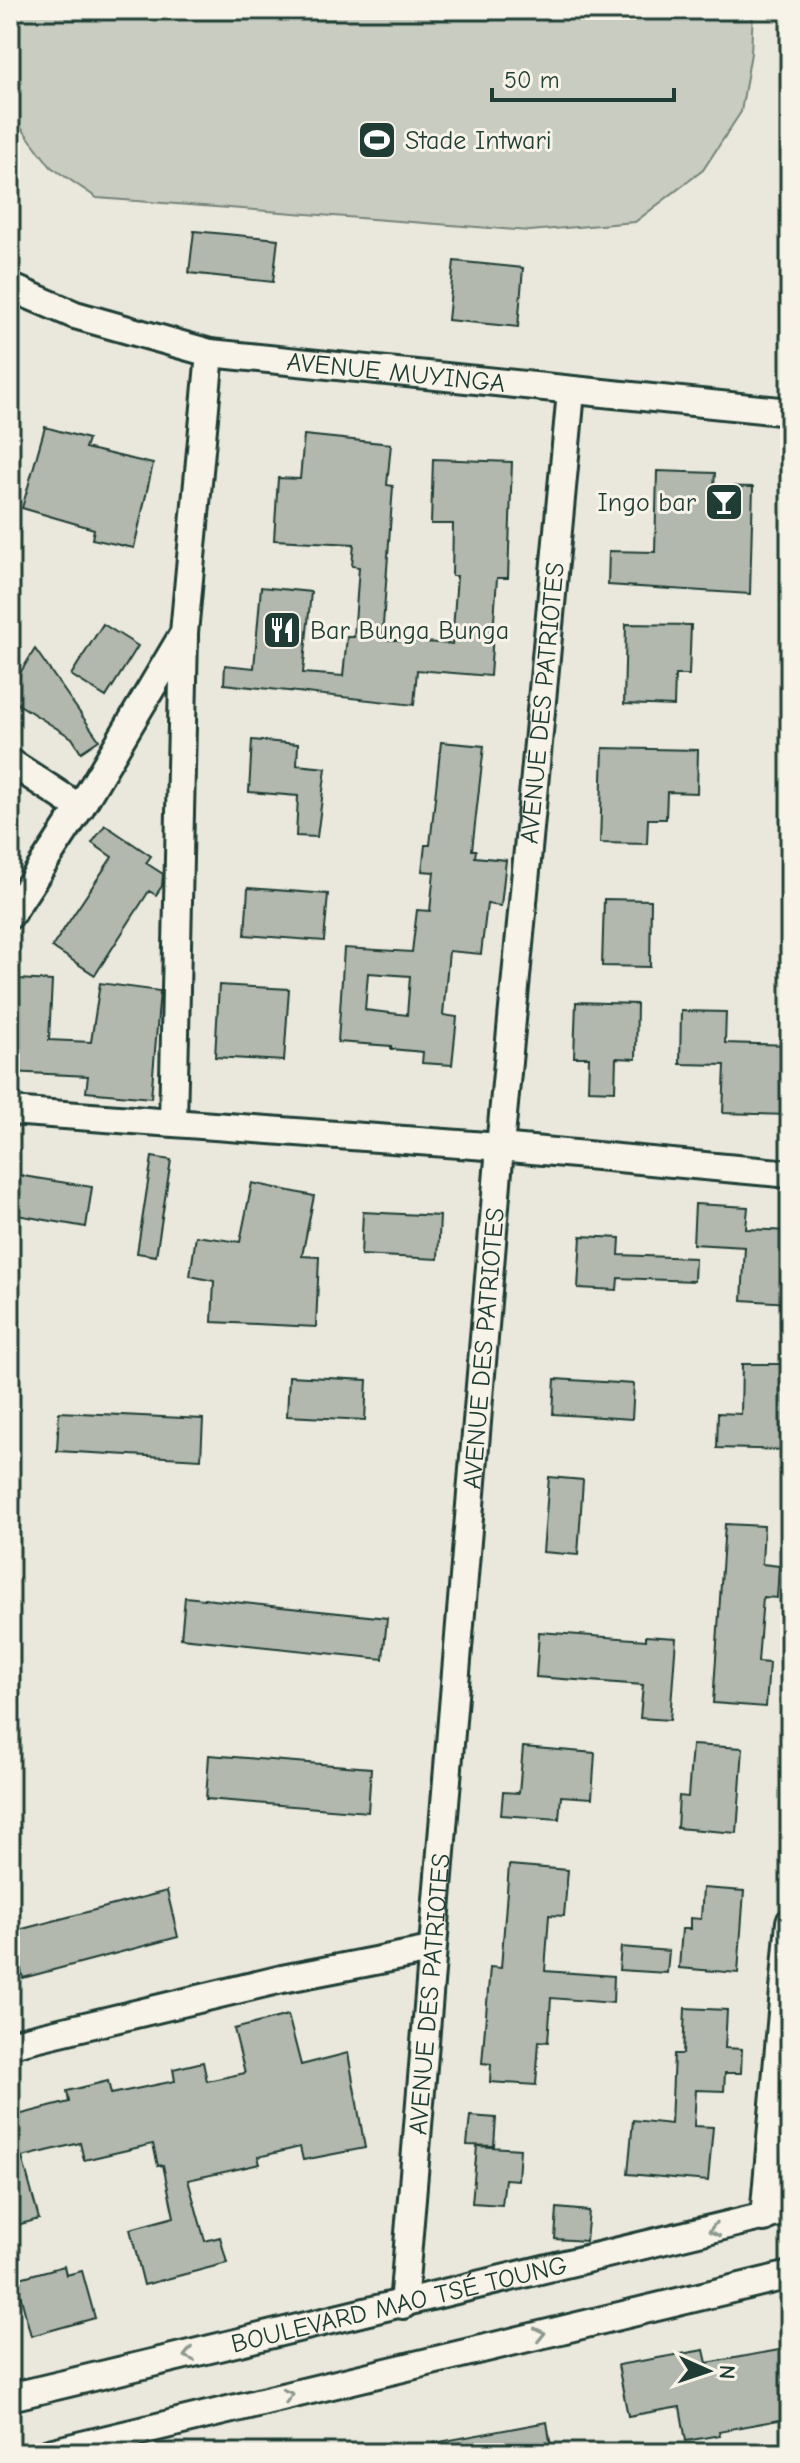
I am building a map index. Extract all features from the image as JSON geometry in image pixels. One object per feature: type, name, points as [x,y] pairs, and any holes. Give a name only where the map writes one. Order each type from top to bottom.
[{"type":"street","name":"AVENUE MUYINGA","points":[[10,287],[75,315],[210,353],[790,412]]},
{"type":"street","points":[[173,1122],[184,633],[210,353]]},
{"type":"street","name":"AVENUE DES PATRIOTES","points":[[403,2305],[500,1147],[571,392]]},
{"type":"street","points":[[10,915],[80,808],[184,633]]},
{"type":"street","points":[[10,762],[80,808]]},
{"type":"street","points":[[10,1111],[500,1147],[790,1174]]},
{"type":"street","points":[[764,2218],[790,1922]]},
{"type":"street","points":[[10,2044],[282,1979],[431,1950]]},
{"type":"street","name":"BOULEVARD MAO TSÉ TOUNG","points":[[10,2397],[790,2210]]},
{"type":"street","points":[[49,2453],[790,2275]]},
{"type":"shaded area","name":"Stade Intwari","points":[[10,10],[753,10],[751,53],[741,112],[703,170],[635,222],[530,231],[97,198],[51,167],[10,113]]},
{"type":"building","points":[[194,231],[278,239],[273,282],[189,273]]},
{"type":"building","points":[[454,261],[523,268],[518,327],[448,320]]},
{"type":"building","points":[[45,427],[88,439],[85,448],[153,464],[134,548],[92,539],[94,529],[22,508]]},
{"type":"building","points":[[304,435],[391,444],[387,485],[393,486],[382,639],[452,644],[457,576],[452,576],[453,524],[431,524],[433,459],[512,462],[508,578],[497,578],[490,676],[417,670],[414,705],[224,684],[225,665],[254,668],[261,587],[311,592],[303,673],[343,676],[347,637],[354,637],[359,567],[352,566],[354,544],[274,540],[278,478],[300,479]]},
{"type":"building","points":[[657,471],[715,473],[714,486],[753,487],[750,594],[608,585],[609,551],[655,552]]},
{"type":"building","points":[[103,624],[138,646],[106,697],[71,675]]},
{"type":"building","points":[[626,624],[691,625],[689,675],[675,675],[674,706],[624,704]]},
{"type":"building","points":[[35,649],[99,740],[81,752],[72,738],[10,699],[10,689]]},
{"type":"building","points":[[252,740],[298,744],[297,765],[326,768],[317,837],[296,836],[298,796],[249,792]]},
{"type":"building","points":[[441,742],[484,746],[472,850],[476,850],[475,857],[506,860],[501,906],[487,904],[481,954],[449,951],[443,1015],[457,1017],[452,1065],[422,1063],[423,1052],[338,1042],[344,948],[412,952],[417,910],[430,911],[434,872],[422,871],[425,845],[430,845]],"holes":[[[368,973],[410,976],[407,1015],[365,1010]]]},
{"type":"building","points":[[603,748],[698,750],[697,793],[667,792],[666,819],[648,819],[647,844],[600,843]]},
{"type":"building","points":[[105,825],[151,856],[146,863],[163,874],[162,886],[156,895],[149,891],[95,975],[52,947],[112,857],[92,843]]},
{"type":"building","points":[[248,888],[328,894],[324,941],[245,935]]},
{"type":"building","points":[[604,899],[651,900],[650,967],[602,966]]},
{"type":"building","points":[[18,979],[52,981],[49,1040],[91,1042],[100,983],[160,991],[151,1098],[86,1092],[88,1076],[10,1072],[10,1038],[15,1038]]},
{"type":"building","points":[[219,985],[289,989],[284,1061],[215,1057]]},
{"type":"building","points":[[576,1002],[637,1004],[636,1059],[616,1058],[615,1091],[588,1090],[589,1057],[574,1057]]},
{"type":"building","points":[[681,1011],[726,1012],[725,1043],[790,1045],[790,1115],[723,1113],[725,1065],[680,1064]]},
{"type":"building","points":[[152,1157],[171,1160],[156,1256],[137,1253]]},
{"type":"building","points":[[17,1175],[92,1187],[86,1227],[11,1214]]},
{"type":"building","points":[[252,1183],[314,1196],[302,1256],[319,1257],[316,1327],[212,1322],[214,1281],[190,1276],[196,1236],[240,1242]]},
{"type":"building","points":[[695,1204],[748,1207],[746,1229],[790,1231],[790,1303],[742,1300],[745,1247],[693,1244]]},
{"type":"building","points":[[363,1212],[440,1216],[438,1259],[361,1255]]},
{"type":"building","points":[[581,1236],[620,1238],[619,1255],[695,1258],[694,1281],[618,1278],[617,1290],[578,1288]]},
{"type":"building","points":[[742,1364],[788,1364],[786,1450],[717,1448],[718,1413],[741,1414]]},
{"type":"building","points":[[289,1376],[367,1380],[365,1420],[287,1416]]},
{"type":"building","points":[[555,1379],[634,1384],[632,1419],[553,1414]]},
{"type":"building","points":[[59,1412],[203,1419],[201,1459],[57,1451]]},
{"type":"building","points":[[549,1477],[583,1480],[578,1555],[543,1552]]},
{"type":"building","points":[[725,1524],[764,1526],[762,1564],[779,1566],[777,1598],[763,1597],[758,1662],[769,1663],[766,1707],[713,1703]]},
{"type":"building","points":[[185,1597],[387,1618],[383,1659],[181,1638]]},
{"type":"building","points":[[539,1632],[646,1640],[646,1636],[676,1638],[670,1720],[640,1718],[643,1685],[536,1677]]},
{"type":"building","points":[[692,1745],[743,1748],[737,1833],[677,1828],[679,1796],[688,1797]]},
{"type":"building","points":[[523,1747],[595,1753],[592,1798],[561,1796],[559,1819],[501,1815],[503,1792],[519,1793]]},
{"type":"building","points":[[209,1755],[371,1768],[368,1812],[206,1799]]},
{"type":"building","points":[[509,1865],[568,1870],[564,1916],[549,1915],[545,1971],[614,1976],[613,2003],[551,1998],[548,2042],[539,2041],[536,2085],[490,2082],[491,2064],[482,2063],[490,1967],[501,1968]]},
{"type":"building","points":[[703,1888],[744,1891],[738,1973],[679,1968],[682,1929],[690,1929],[690,1918],[701,1919]]},
{"type":"building","points":[[167,1891],[178,1937],[23,1978],[11,1932]]},
{"type":"building","points":[[621,1947],[669,1951],[667,1973],[619,1970]]},
{"type":"building","points":[[685,2008],[727,2010],[725,2048],[742,2049],[741,2073],[725,2073],[724,2091],[696,2090],[694,2126],[713,2127],[708,2181],[628,2174],[633,2120],[671,2124],[674,2054],[683,2054]]},
{"type":"building","points":[[288,2015],[301,2065],[348,2053],[365,2148],[303,2160],[300,2147],[258,2157],[260,2164],[188,2180],[205,2241],[220,2237],[227,2263],[144,2285],[130,2229],[174,2217],[163,2165],[158,2166],[153,2144],[84,2160],[80,2143],[22,2157],[39,2219],[10,2227],[10,2117],[69,2102],[67,2091],[108,2081],[111,2094],[175,2081],[173,2069],[203,2062],[207,2081],[245,2073],[234,2029]]},
{"type":"building","points":[[470,2116],[496,2118],[494,2146],[467,2145]]},
{"type":"building","points":[[477,2146],[520,2149],[518,2180],[505,2179],[502,2205],[472,2203]]},
{"type":"building","points":[[557,2208],[589,2211],[586,2241],[555,2239]]},
{"type":"building","points":[[64,2266],[66,2275],[82,2271],[95,2318],[31,2336],[16,2279]]},
{"type":"building","points":[[790,2348],[790,2418],[719,2431],[720,2435],[686,2441],[680,2407],[628,2416],[618,2365],[704,2350],[707,2363]]},
{"type":"building","points":[[547,2422],[552,2453],[434,2453],[434,2443]]},
{"type":"place","name":"Stade Intwari","points":[[377,140]]},
{"type":"place","name":"Ingo bar","points":[[724,502]]},
{"type":"place","name":"Bar Bunga Bunga","points":[[282,630]]}]
